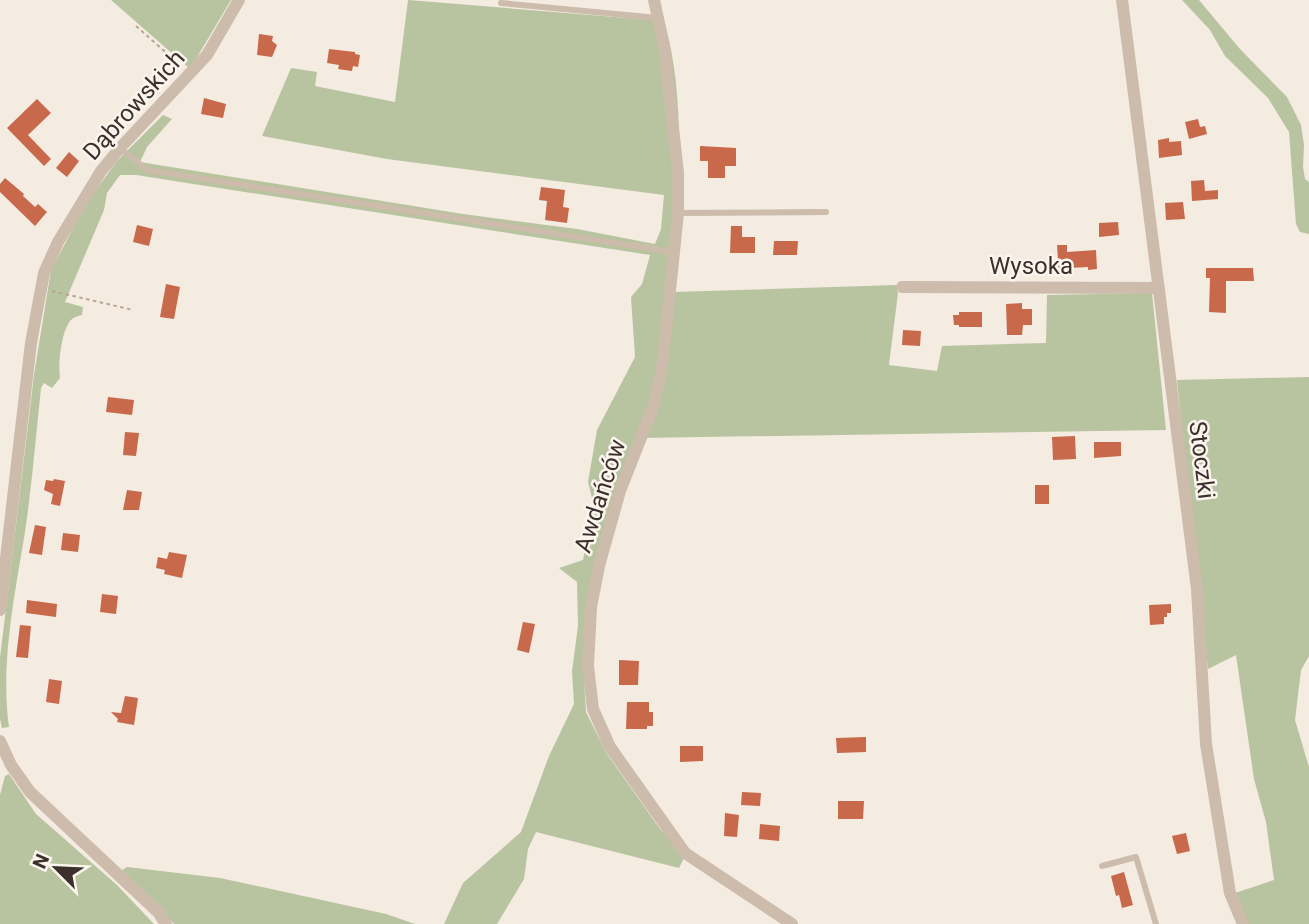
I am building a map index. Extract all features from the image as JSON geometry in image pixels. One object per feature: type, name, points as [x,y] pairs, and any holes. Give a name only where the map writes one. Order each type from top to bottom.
[{"type":"street","name":"Dąbrowskich","points":[[0,610],[31,343],[44,273],[58,242],[90,187],[120,148],[207,55],[239,0]]},
{"type":"street","name":"Awdańców","points":[[654,0],[664,47],[678,173],[678,213],[662,368],[653,407],[620,491],[599,566],[591,607],[588,666],[593,709],[610,747],[685,853],[792,924]]},
{"type":"street","name":"Stoczki","points":[[1122,0],[1197,589],[1206,744],[1230,892],[1243,924]]},
{"type":"street","name":"Wysoka","points":[[902,287],[1159,288]]},
{"type":"street","points":[[0,741],[11,765],[30,792],[158,912],[166,924]]},
{"type":"lane","points":[[501,3],[658,18]]},
{"type":"lane","points":[[120,148],[147,170],[673,251]]},
{"type":"lane","points":[[678,213],[826,212]]},
{"type":"lane","points":[[1102,866],[1136,857],[1156,924]]},
{"type":"path","points":[[136,26],[191,75]]},
{"type":"path","points":[[41,289],[133,310]]},
{"type":"green space","points":[[111,0],[231,0],[190,69]]},
{"type":"green space","points":[[408,0],[664,21],[672,53],[679,121],[672,292],[896,285],[898,293],[889,365],[937,371],[942,346],[1046,343],[1047,295],[1152,293],[1166,430],[639,438],[613,503],[584,680],[586,712],[607,754],[660,829],[685,856],[679,868],[536,832],[528,849],[524,879],[497,924],[444,924],[463,883],[521,832],[549,756],[574,704],[572,671],[578,626],[577,582],[559,568],[583,560],[594,506],[588,482],[597,430],[635,357],[631,297],[642,284],[650,255],[136,175],[120,175],[107,193],[104,210],[65,302],[83,307],[82,315],[71,320],[65,332],[60,356],[60,378],[52,388],[44,383],[41,388],[7,654],[9,727],[2,728],[0,719],[0,658],[34,375],[51,270],[86,204],[116,162],[163,115],[172,119],[147,147],[140,162],[463,214],[577,229],[655,244],[661,229],[664,195],[387,159],[262,136],[291,68],[317,72],[315,86],[395,102]]},
{"type":"green space","points":[[1182,0],[1199,0],[1240,49],[1287,97],[1301,125],[1303,167],[1305,179],[1309,182],[1309,234],[1300,232],[1296,224],[1289,132],[1268,98],[1225,56],[1210,30]]},
{"type":"green space","points":[[1309,377],[1309,656],[1301,670],[1295,720],[1309,767],[1309,924],[1248,924],[1235,893],[1274,880],[1266,822],[1254,779],[1236,655],[1208,669],[1177,380]]},
{"type":"green space","points":[[9,774],[36,814],[117,885],[154,924],[0,924],[0,795],[5,776]]},
{"type":"green space","points":[[127,867],[220,878],[386,914],[415,924],[174,924],[122,870]]},
{"type":"building","points":[[259,34],[273,36],[272,41],[277,45],[272,57],[257,55]]},
{"type":"building","points":[[329,49],[360,55],[358,67],[353,66],[352,71],[338,69],[339,65],[327,63]]},
{"type":"building","points":[[204,98],[226,104],[223,118],[201,114]]},
{"type":"building","points":[[37,99],[51,113],[28,135],[51,159],[44,166],[7,128]]},
{"type":"building","points":[[1198,119],[1200,127],[1205,126],[1207,134],[1189,139],[1185,122]]},
{"type":"building","points":[[1169,138],[1169,142],[1181,141],[1182,155],[1159,158],[1158,140]]},
{"type":"building","points":[[700,146],[736,148],[736,166],[725,166],[725,178],[708,178],[708,161],[700,161]]},
{"type":"building","points":[[69,152],[79,161],[67,177],[56,168]]},
{"type":"building","points":[[5,178],[35,207],[38,204],[47,212],[35,226],[0,192],[0,184]]},
{"type":"building","points":[[1204,180],[1205,191],[1218,190],[1218,199],[1192,201],[1191,181]]},
{"type":"building","points":[[541,187],[565,190],[563,207],[569,208],[567,223],[545,220],[547,201],[539,200]]},
{"type":"building","points":[[1183,202],[1185,219],[1166,220],[1165,203]]},
{"type":"building","points":[[1118,222],[1119,235],[1099,237],[1099,223]]},
{"type":"building","points":[[137,225],[153,229],[149,246],[133,242]]},
{"type":"building","points":[[731,226],[742,226],[742,237],[755,237],[755,253],[730,253]]},
{"type":"building","points":[[774,241],[798,241],[797,255],[773,255]]},
{"type":"building","points":[[1057,245],[1067,245],[1067,252],[1096,250],[1097,269],[1069,268],[1069,276],[1059,276]]},
{"type":"building","points":[[1206,268],[1253,268],[1254,281],[1226,281],[1226,313],[1209,312],[1210,278],[1206,278]]},
{"type":"building","points":[[166,284],[180,287],[174,319],[160,317]]},
{"type":"building","points":[[1022,303],[1022,309],[1032,309],[1032,325],[1023,325],[1022,335],[1007,335],[1006,304]]},
{"type":"building","points":[[959,312],[982,312],[982,327],[954,325],[953,315],[959,315]]},
{"type":"building","points":[[903,330],[921,331],[920,346],[902,345]]},
{"type":"building","points":[[108,397],[134,400],[132,415],[106,412]]},
{"type":"building","points":[[125,432],[139,433],[136,456],[123,455]]},
{"type":"building","points":[[1075,436],[1076,459],[1053,460],[1052,437]]},
{"type":"building","points":[[1094,442],[1121,442],[1121,456],[1094,458]]},
{"type":"building","points":[[46,480],[65,481],[60,506],[51,504],[53,494],[44,490]]},
{"type":"building","points":[[1035,485],[1049,485],[1049,504],[1035,504]]},
{"type":"building","points":[[127,490],[142,492],[139,510],[123,510]]},
{"type":"building","points":[[35,525],[46,527],[42,555],[29,553]]},
{"type":"building","points":[[63,533],[80,535],[78,552],[61,550]]},
{"type":"building","points":[[169,552],[187,555],[182,578],[164,574],[165,570],[156,568],[158,557],[167,559]]},
{"type":"building","points":[[102,594],[118,596],[116,614],[100,612]]},
{"type":"building","points":[[27,600],[57,604],[56,617],[26,613]]},
{"type":"building","points":[[1171,604],[1171,613],[1164,617],[1164,624],[1150,625],[1149,605]]},
{"type":"building","points":[[523,622],[535,624],[529,653],[517,650]]},
{"type":"building","points":[[20,625],[31,626],[28,658],[16,657]]},
{"type":"building","points":[[619,660],[639,661],[638,685],[619,685]]},
{"type":"building","points":[[49,679],[62,681],[59,704],[46,702]]},
{"type":"building","points":[[125,696],[138,698],[134,725],[117,722],[118,719],[111,712],[121,713]]},
{"type":"building","points":[[627,702],[649,702],[649,712],[653,712],[653,726],[647,726],[647,729],[626,729]]},
{"type":"building","points":[[866,737],[866,752],[837,753],[836,738]]},
{"type":"building","points":[[680,746],[703,746],[703,761],[680,762]]},
{"type":"building","points":[[742,792],[761,793],[760,806],[741,805]]},
{"type":"building","points":[[838,801],[864,801],[863,819],[838,819]]},
{"type":"building","points":[[725,813],[739,815],[737,837],[724,836]]},
{"type":"building","points":[[760,824],[780,826],[779,841],[759,839]]},
{"type":"building","points":[[1186,833],[1190,851],[1177,854],[1172,836]]},
{"type":"building","points":[[1124,872],[1133,905],[1122,908],[1111,876]]}]
